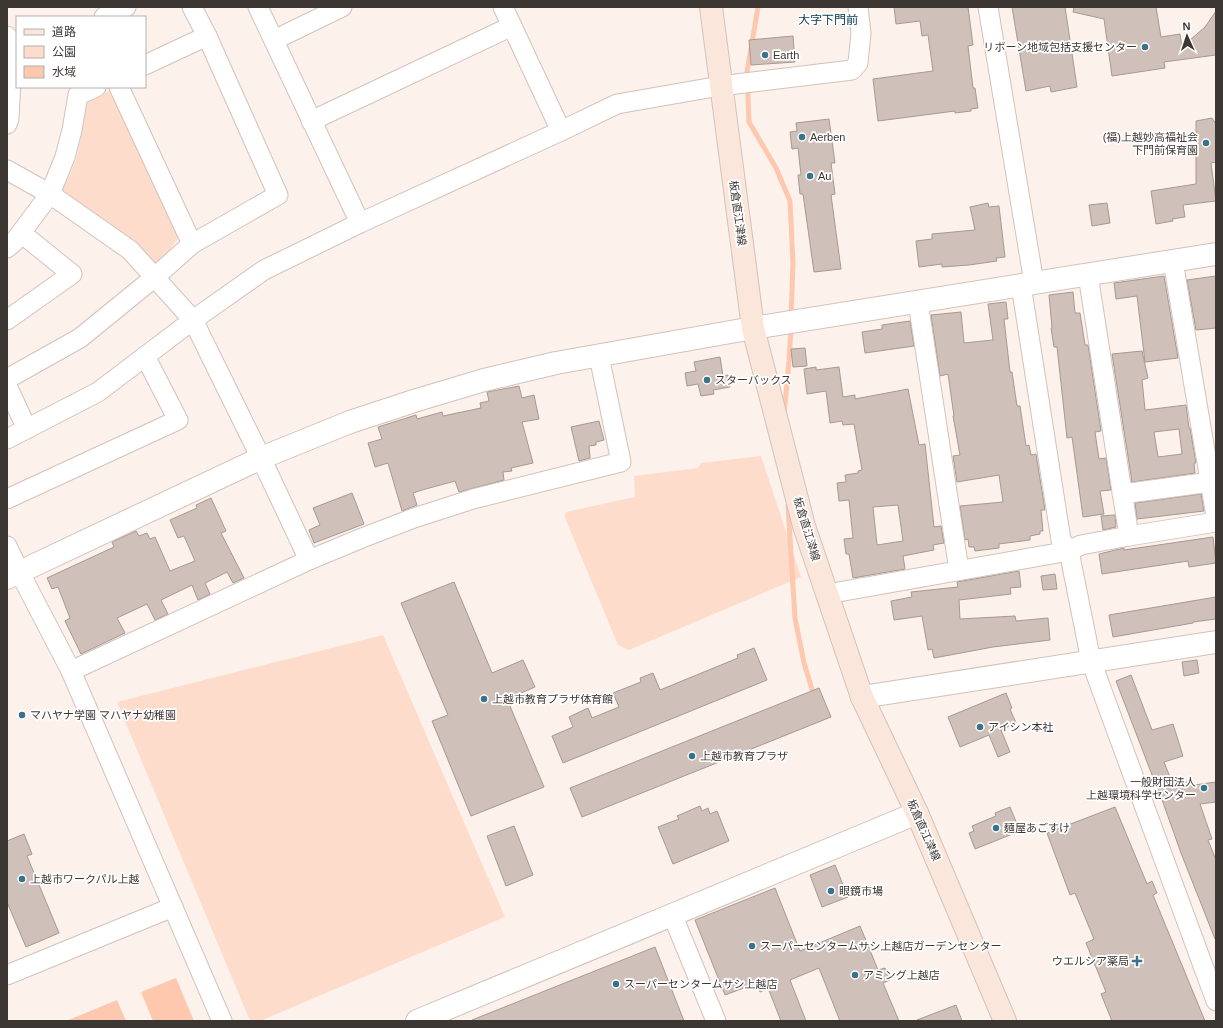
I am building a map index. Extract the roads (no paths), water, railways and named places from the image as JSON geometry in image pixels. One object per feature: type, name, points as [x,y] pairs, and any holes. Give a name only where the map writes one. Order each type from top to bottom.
[{"type":"main road","name":"板倉直江津線","points":[[711,7],[720,86],[754,328],[804,526],[862,697],[917,813],[1005,1021]]},
{"type":"street","points":[[106,16],[126,7]]},
{"type":"street","points":[[7,379],[80,338],[155,277],[192,244],[278,195],[207,36],[192,7]]},
{"type":"street","points":[[258,7],[360,223]]},
{"type":"street","points":[[274,40],[342,7]]},
{"type":"street","points":[[503,7],[561,131]]},
{"type":"street","points":[[7,439],[98,392],[193,320],[264,270],[360,223],[617,104],[720,86],[852,70],[858,63],[861,33],[858,7]]},
{"type":"street","points":[[988,7],[1061,540],[1069,551],[1091,661],[1216,1001]]},
{"type":"street","points":[[311,121],[512,26]]},
{"type":"street","points":[[7,36],[14,57],[9,119],[7,124]]},
{"type":"street","points":[[146,65],[207,36]]},
{"type":"street","points":[[7,248],[14,242],[50,194],[65,157],[72,130],[78,95],[94,88]]},
{"type":"street","points":[[119,88],[192,244]]},
{"type":"street","points":[[7,170],[50,194],[130,250],[193,320],[309,560]]},
{"type":"street","points":[[7,320],[72,274],[21,233]]},
{"type":"street","points":[[13,575],[261,458],[350,422],[484,380],[556,363],[754,328],[1216,254]]},
{"type":"street","points":[[1173,261],[1216,516]]},
{"type":"street","points":[[1088,275],[1129,536]]},
{"type":"street","points":[[918,302],[960,570]]},
{"type":"street","points":[[7,499],[178,420],[145,356]]},
{"type":"street","points":[[71,671],[309,560],[401,523],[465,502],[541,481],[621,462],[599,356]]},
{"type":"street","points":[[7,386],[27,429]]},
{"type":"street","points":[[1122,494],[1211,482]]},
{"type":"street","points":[[827,594],[1069,551],[1081,545],[1129,536],[1216,522]]},
{"type":"street","points":[[7,546],[13,575],[71,671],[222,1021]]},
{"type":"street","points":[[862,697],[1216,642]]},
{"type":"street","points":[[417,1021],[917,813]]},
{"type":"street","points":[[7,975],[173,907]]},
{"type":"street","points":[[672,914],[716,1021]]},
{"type":"water","points":[[176,978],[194,1021],[153,1021],[141,992]]},
{"type":"water","points":[[117,1000],[126,1021],[66,1021]]},
{"type":"waterway","points":[[758,7],[747,72],[749,122],[776,168],[790,201],[793,263],[791,317]]},
{"type":"waterway","points":[[784,415],[791,327]]},
{"type":"waterway","points":[[788,505],[795,618],[804,663],[814,696]]},
{"type":"place","name":"リボーン地域包括支援センター","points":[[1145,47]]},
{"type":"place","name":"Earth","points":[[765,55]]},
{"type":"place","name":"Aerben","points":[[802,137]]},
{"type":"place","name":"(福)上越妙高福祉会 下門前保育園","points":[[1206,143]]},
{"type":"place","name":"Au","points":[[810,176]]},
{"type":"place","name":"スターバックス","points":[[707,380]]},
{"type":"place","name":"上越市教育プラザ体育館","points":[[484,699]]},
{"type":"place","name":"マハヤナ学園 マハヤナ幼稚園","points":[[22,715]]},
{"type":"place","name":"アイシン本社","points":[[980,727]]},
{"type":"place","name":"上越市教育プラザ","points":[[692,756]]},
{"type":"place","name":"一般財団法人 上越環境科学センター","points":[[1204,788]]},
{"type":"place","name":"麵屋あごすけ","points":[[996,828]]},
{"type":"place","name":"上越市ワークパル上越","points":[[22,879]]},
{"type":"place","name":"眼鏡市場","points":[[831,891]]},
{"type":"place","name":"スーパーセンタームサシ上越店ガーデンセンター","points":[[752,946]]},
{"type":"place","name":"ウエルシア薬局","points":[[1137,961]]},
{"type":"place","name":"アミング上越店","points":[[855,975]]},
{"type":"place","name":"スーパーセンタームサシ上越店","points":[[616,984]]},
{"type":"district","name":"大字下門前","points":[[828,20]]}]
